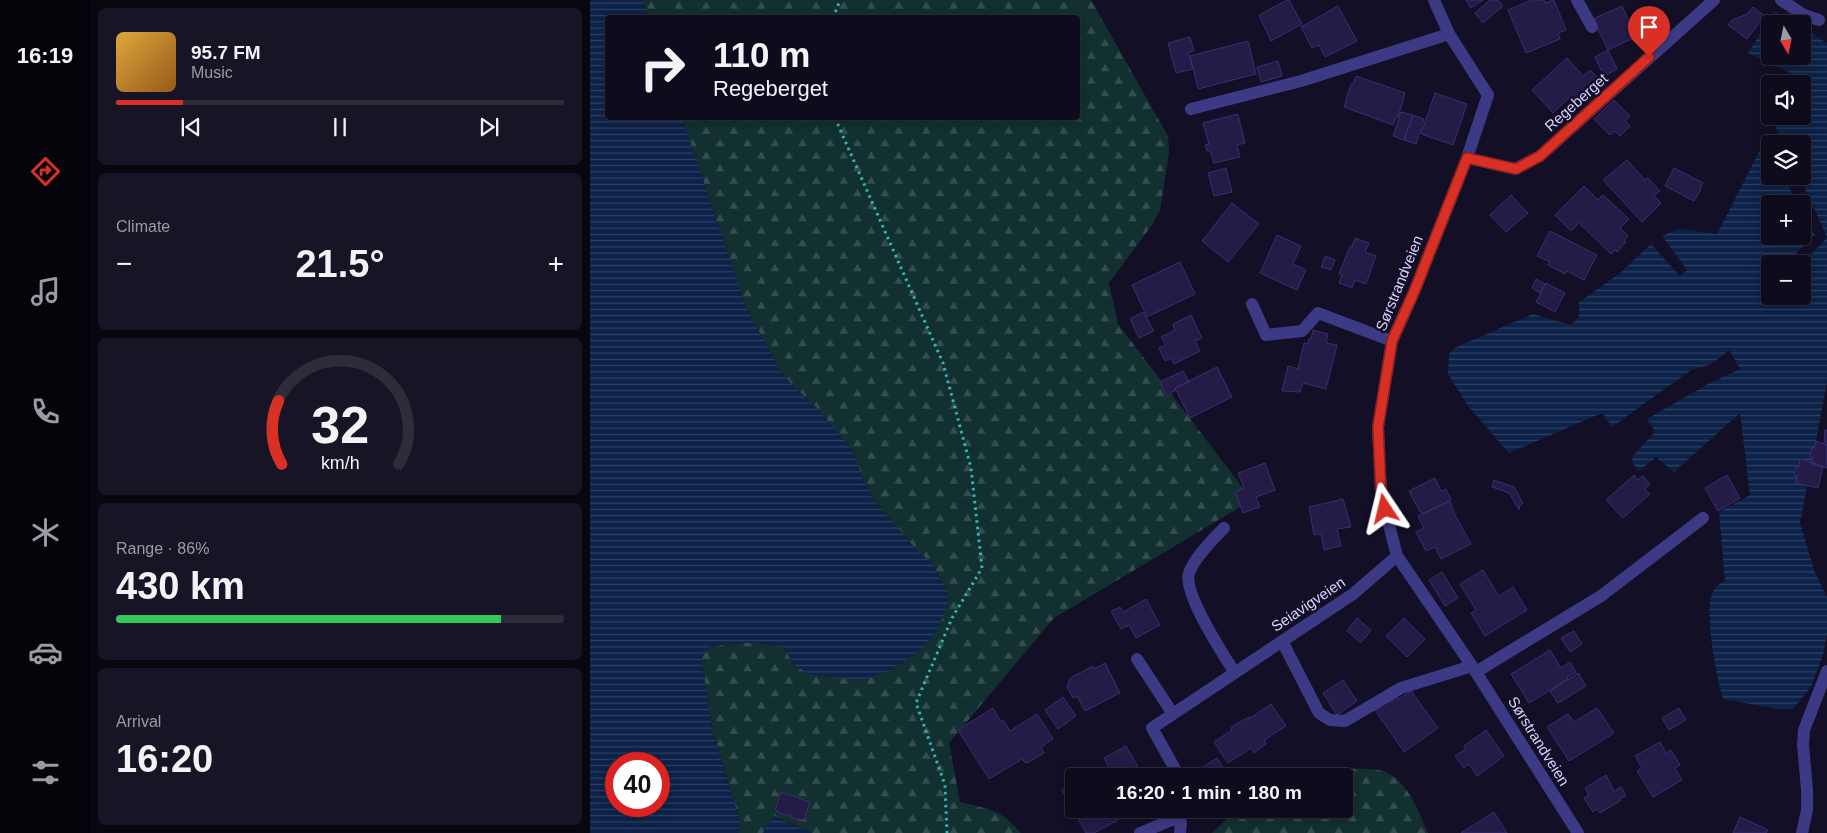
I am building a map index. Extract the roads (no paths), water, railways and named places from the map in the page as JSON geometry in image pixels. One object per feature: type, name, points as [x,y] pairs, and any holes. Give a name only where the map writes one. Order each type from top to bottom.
[{"type":"street","name":"Sørstrandveien","points":[[1434,0],[1449,34],[1488,95],[1467,158],[1414,292],[1392,341],[1378,427],[1381,493],[1397,556],[1474,669],[1578,833]]},
{"type":"street","points":[[1577,0],[1592,27]]},
{"type":"street","name":"Regeberget","points":[[1467,158],[1516,169],[1540,156],[1714,0]]},
{"type":"street","points":[[1782,0],[1804,15],[1819,20]]},
{"type":"street","points":[[1190,109],[1301,81],[1449,34]]},
{"type":"street","points":[[1252,304],[1266,335],[1302,331],[1318,313],[1392,341]]},
{"type":"street","points":[[1282,641],[1319,713],[1330,720],[1345,721],[1401,688],[1474,669],[1600,596],[1703,518]]},
{"type":"street","points":[[1224,528],[1197,559],[1189,572],[1188,582],[1192,596],[1213,638],[1235,673]]},
{"type":"street","name":"Seiavigveien","points":[[1174,768],[1152,728],[1353,594],[1397,556]]},
{"type":"street","points":[[1137,659],[1173,714]]},
{"type":"street","points":[[1802,833],[1807,810],[1803,745],[1804,730],[1827,671]]},
{"type":"street","points":[[1140,833],[1169,818]]},
{"type":"street","points":[[1180,818],[1180,833]]},
{"type":"water","points":[[590,0],[643,0],[647,15],[605,15],[605,120],[683,120],[745,305],[778,367],[791,384],[817,408],[853,451],[864,483],[873,499],[919,553],[931,562],[947,591],[948,605],[936,632],[923,648],[891,670],[864,680],[849,680],[809,674],[796,666],[783,648],[755,642],[712,646],[706,649],[703,654],[702,666],[713,732],[740,822],[739,833],[590,833]]},
{"type":"water","points":[[1774,11],[1781,15],[1772,15]]},
{"type":"water","points":[[1761,32],[1761,59],[1748,53]]},
{"type":"water","points":[[1811,33],[1827,43],[1827,237],[1811,202],[1811,195],[1808,195],[1803,185],[1811,185],[1811,135],[1780,135],[1774,125],[1811,125],[1811,75],[1793,74],[1774,65],[1811,65]]},
{"type":"water","points":[[1761,148],[1761,185],[1788,185],[1793,195],[1761,195],[1761,245],[1805,245],[1794,255],[1761,255],[1761,305],[1811,305],[1810,255],[1827,238],[1827,383],[1800,523],[1814,570],[1827,597],[1827,635],[1823,655],[1811,687],[1793,709],[1778,709],[1723,699],[1715,662],[1710,630],[1710,603],[1714,590],[1725,581],[1719,512],[1750,495],[1740,413],[1674,472],[1656,457],[1639,471],[1633,464],[1632,457],[1655,432],[1647,419],[1708,384],[1740,369],[1729,350],[1712,363],[1691,370],[1612,427],[1602,413],[1509,453],[1468,406],[1448,374],[1449,354],[1454,348],[1533,314],[1571,325],[1579,317],[1579,302],[1619,274],[1651,244],[1680,276],[1687,270],[1662,236],[1678,229],[1717,234]]},
{"type":"water","points":[[1811,227],[1815,235],[1811,239]]},
{"type":"water","points":[[773,816],[812,833],[763,833]]}]
